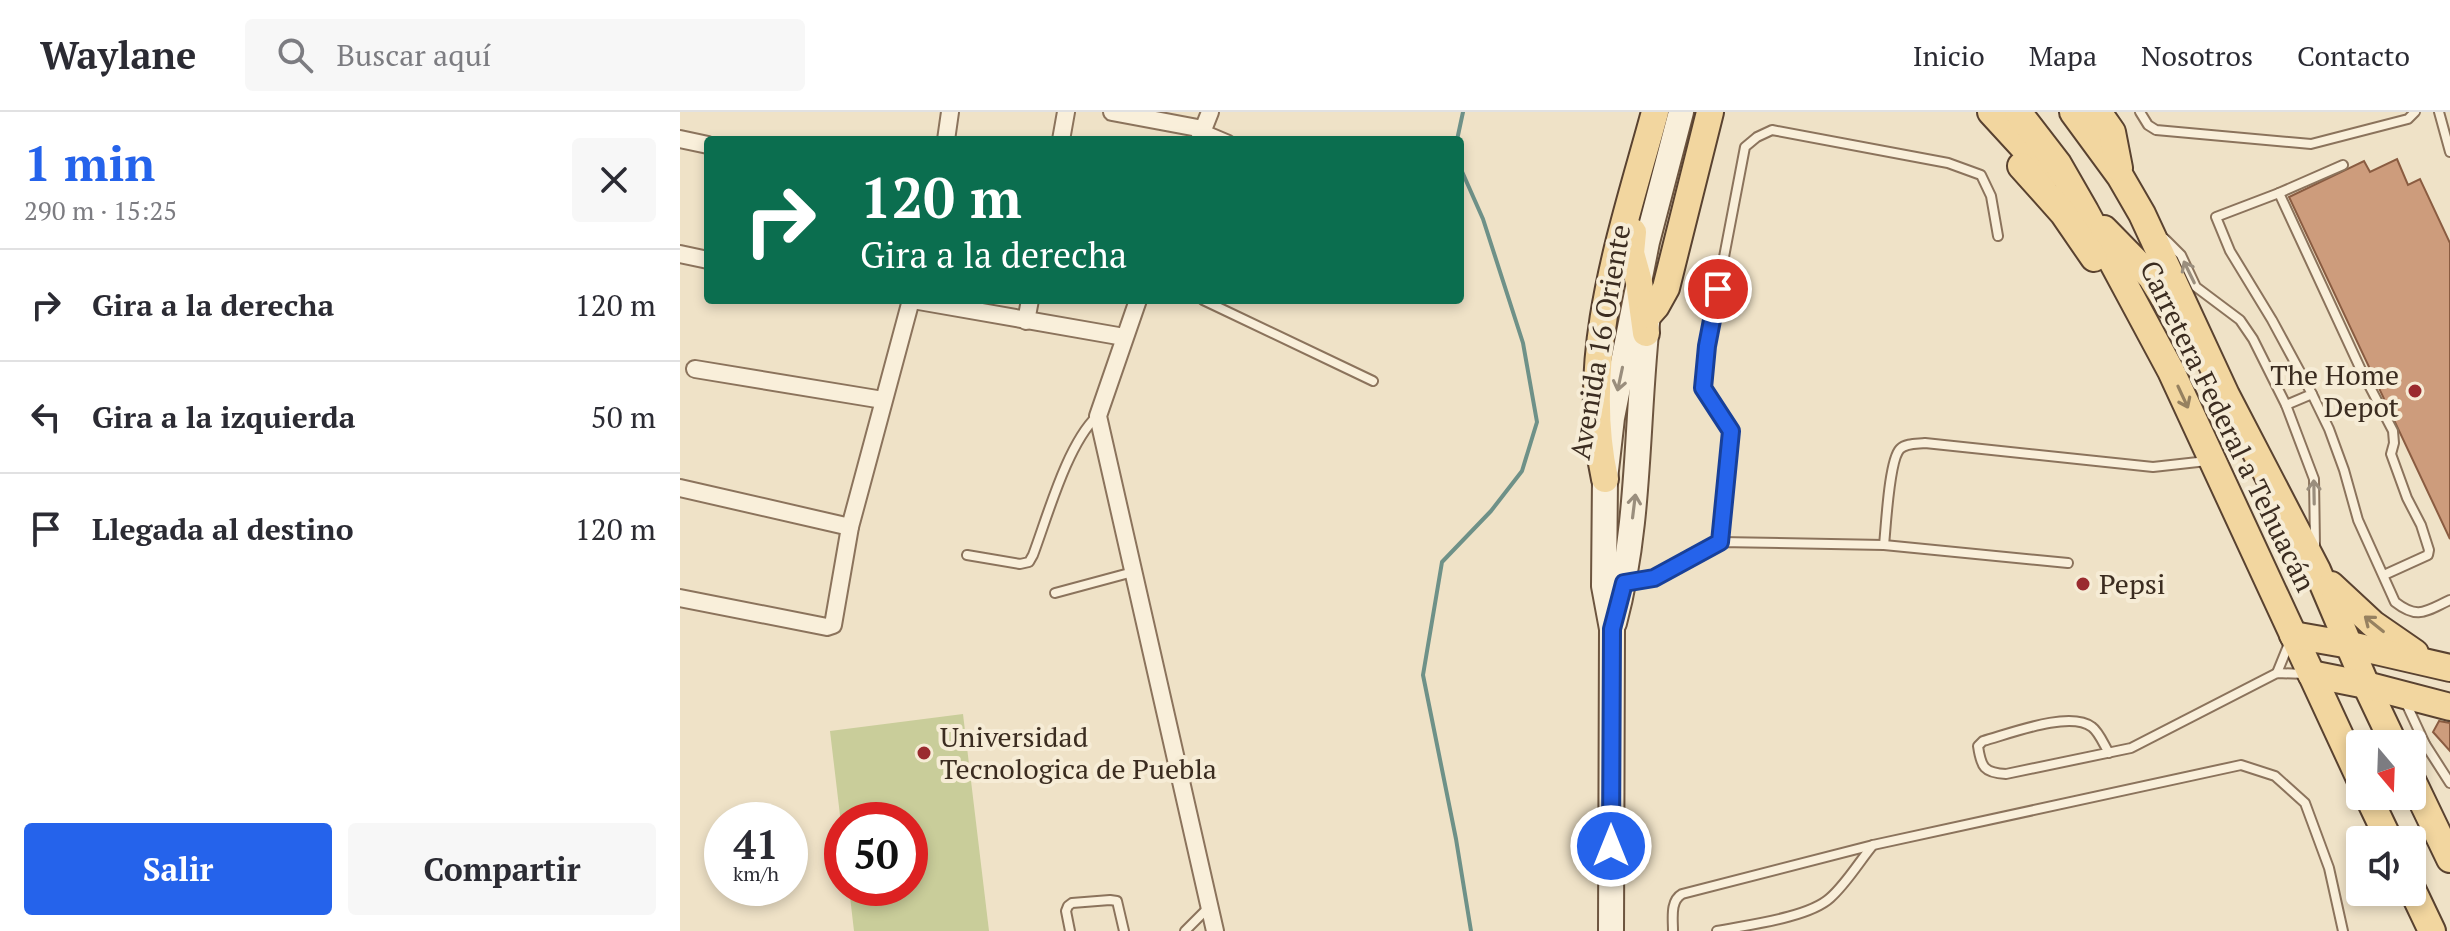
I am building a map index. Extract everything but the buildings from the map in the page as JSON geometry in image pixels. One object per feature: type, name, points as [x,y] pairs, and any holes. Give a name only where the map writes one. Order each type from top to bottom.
[{"type":"main road","points":[[1605,479],[1597,419],[1601,341],[1618,250],[1655,112]]},
{"type":"main road","points":[[1647,324],[1631,253],[1633,233],[1663,112]]},
{"type":"main road","name":"Avenida 16 Oriente","points":[[1614,585],[1605,479],[1612,418],[1647,242],[1681,112]]},
{"type":"main road","name":"Avenida 16 Oriente","points":[[1614,585],[1637,476],[1647,324],[1666,230],[1696,112]]},
{"type":"main road","points":[[1647,324],[1666,288],[1710,112]]},
{"type":"main road","points":[[1974,112],[2063,213],[2137,327],[2158,345]]},
{"type":"main road","points":[[1991,112],[2034,160],[2151,277],[2197,356],[2226,395]]},
{"type":"main road","name":"Carretera Federal a Tehuacán","points":[[2018,112],[2058,164],[2158,345],[2346,749]]},
{"type":"main road","name":"Carretera Federal a Tehuacán","points":[[2073,112],[2120,176],[2142,214],[2226,395],[2317,570],[2387,730]]},
{"type":"main road","points":[[2098,112],[2112,132],[2120,176]]},
{"type":"main road","points":[[2317,570],[2373,624],[2411,651],[2446,663]]},
{"type":"main road","points":[[1611,931],[1614,585]]},
{"type":"main road","points":[[2293,635],[2446,663]]},
{"type":"main road","points":[[2311,674],[2450,707]]},
{"type":"main road","points":[[2426,808],[2449,854]]},
{"type":"main road","points":[[2420,906],[2432,931]]},
{"type":"street","points":[[947,136],[950,112]]},
{"type":"street","points":[[1062,136],[1066,112]]},
{"type":"street","points":[[1112,112],[1201,134],[1210,112]]},
{"type":"street","points":[[680,139],[704,144]]},
{"type":"street","points":[[680,254],[704,259]]},
{"type":"street","points":[[680,598],[827,627],[833,625],[850,527],[911,304]]},
{"type":"street","points":[[934,304],[1124,337]]},
{"type":"street","points":[[1026,321],[1029,304]]},
{"type":"street","points":[[1136,304],[1098,416],[1215,931]]},
{"type":"street","points":[[695,369],[883,400]]},
{"type":"street","points":[[680,488],[850,527]]},
{"type":"lane","points":[[2140,112],[2148,125],[2156,130],[2311,144],[2408,119],[2415,112]]},
{"type":"lane","points":[[2439,112],[2450,152]]},
{"type":"lane","points":[[1720,542],[1731,431],[1703,388],[1707,346],[1745,147],[1772,130],[1948,163],[1981,175],[1991,196],[1998,236]]},
{"type":"lane","points":[[2343,165],[2216,217],[2230,251],[2272,320],[2329,429],[2358,520],[2395,602],[2405,610],[2419,614],[2450,600]]},
{"type":"lane","points":[[2279,193],[2361,370],[2393,431],[2391,454],[2429,550],[2421,560],[2384,575]]},
{"type":"lane","points":[[2142,214],[2181,255],[2196,287],[2240,320],[2286,405],[2314,479],[2317,570]]},
{"type":"lane","points":[[1211,304],[1373,381]]},
{"type":"lane","points":[[2286,405],[2312,394]]},
{"type":"lane","points":[[967,555],[1020,564],[1029,562],[1072,454],[1088,425],[1098,416]]},
{"type":"lane","points":[[1884,545],[1893,464],[1899,450],[1907,445],[1925,443],[2153,467],[2212,460]]},
{"type":"lane","points":[[1614,585],[1654,578],[1720,542],[1884,545],[2068,563]]},
{"type":"lane","points":[[1055,593],[1133,572]]},
{"type":"lane","points":[[2277,673],[2293,635]]},
{"type":"lane","points":[[2109,753],[2094,728],[2080,721],[2064,720],[1983,741],[1978,746],[1985,769],[2006,774],[2109,753],[2131,748],[2277,673],[2311,674]]},
{"type":"lane","points":[[2402,694],[2419,730]]},
{"type":"lane","points":[[2426,746],[2450,783]]},
{"type":"lane","points":[[1673,931],[1674,904],[1676,897],[1682,894],[1873,845],[2241,765],[2275,776],[2305,803],[2329,868],[2343,931]]},
{"type":"lane","points":[[1717,931],[1817,907],[1830,898],[1873,845]]},
{"type":"lane","points":[[1070,931],[1068,906],[1072,903],[1110,900],[1117,901],[1120,907],[1124,931]]},
{"type":"lane","points":[[1185,931],[1209,907]]},
{"type":"green space","points":[[963,714],[989,931],[854,931],[851,906],[928,906],[928,802],[838,802],[830,731]]},
{"type":"waterway","points":[[1458,136],[1463,112]]},
{"type":"waterway","points":[[1464,176],[1483,219],[1523,343],[1537,422],[1522,471],[1491,511],[1442,562],[1423,675],[1471,931]]},
{"type":"place","name":"The Home Depot","points":[[2415,391]]},
{"type":"place","name":"Pepsi","points":[[2083,584]]},
{"type":"place","name":"Universidad Tecnologica de Puebla","points":[[924,753]]},
{"type":"route","points":[[1611,846],[1612,629],[1624,583],[1654,578],[1720,542],[1731,431],[1703,388],[1718,289]]}]
